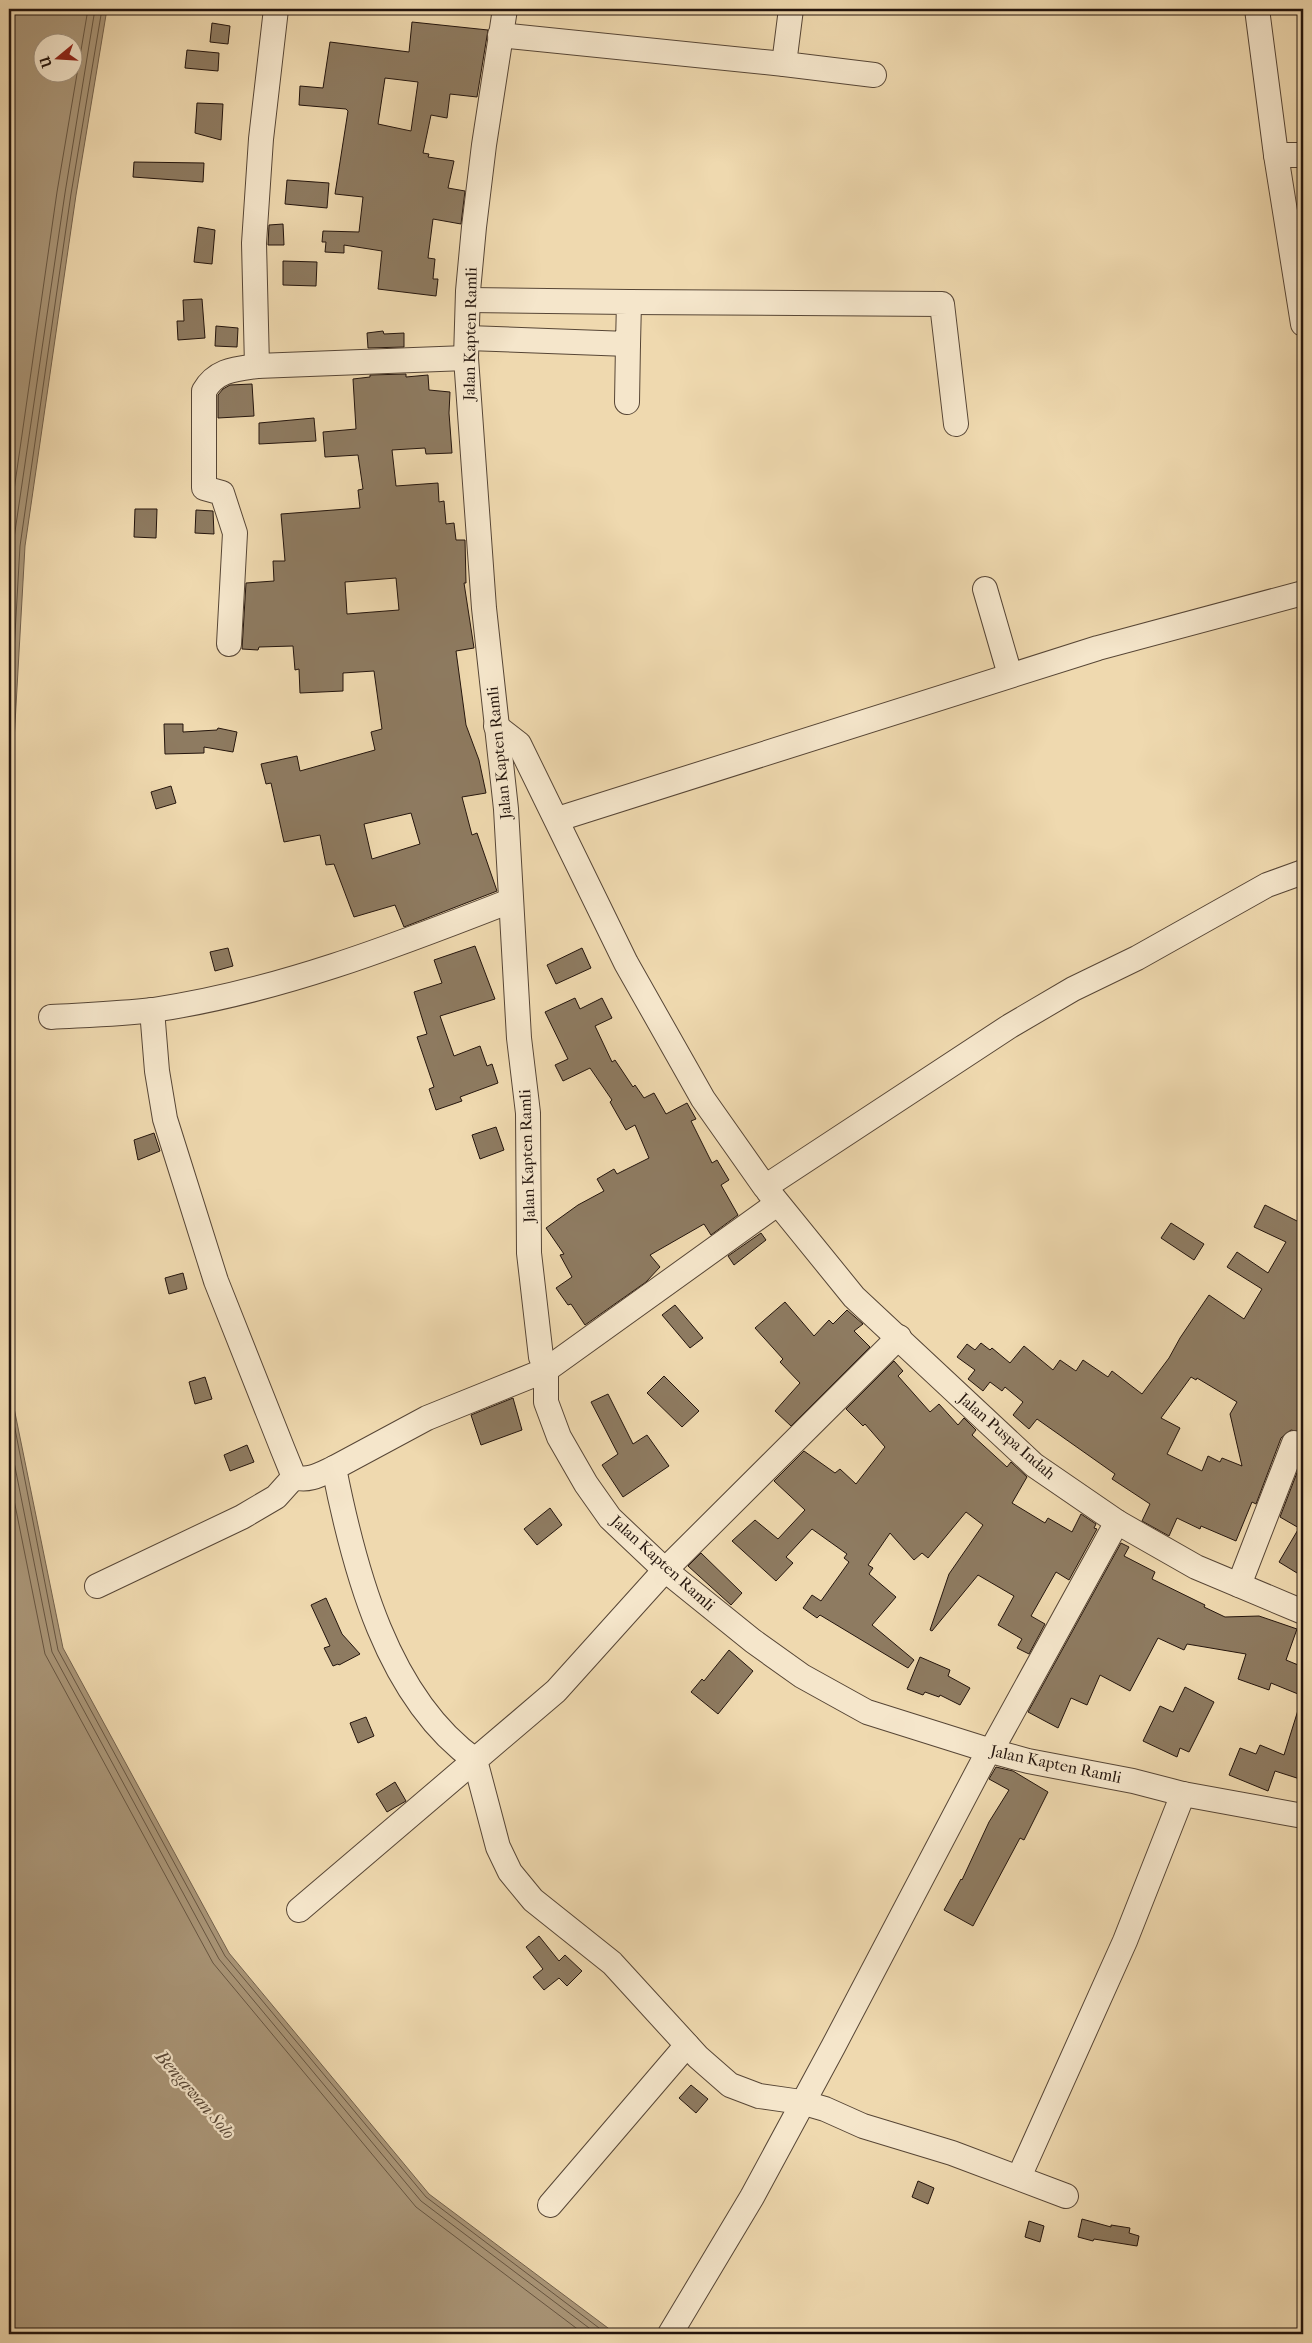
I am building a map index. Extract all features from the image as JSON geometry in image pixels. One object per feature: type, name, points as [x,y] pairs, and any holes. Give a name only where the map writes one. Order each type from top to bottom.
[{"type":"street","points":[[257,366],[255,234],[261,139],[276,9]]},
{"type":"street","name":"Jalan Kapten Ramli","points":[[505,9],[484,145],[468,300],[467,348],[484,608],[506,809],[519,1038],[528,1113],[529,1253],[541,1357],[546,1370],[546,1402],[559,1437],[586,1484],[610,1518],[665,1570],[753,1640],[802,1676],[867,1712],[1028,1761],[1133,1781],[1183,1794],[1303,1816]]},
{"type":"street","points":[[784,64],[791,9]]},
{"type":"street","points":[[1257,9],[1276,155],[1303,324]]},
{"type":"street","points":[[500,35],[784,64],[874,76]]},
{"type":"street","points":[[1276,155],[1303,155]]},
{"type":"street","points":[[468,300],[942,304],[956,424]]},
{"type":"street","points":[[627,402],[629,302]]},
{"type":"street","points":[[229,644],[235,533],[222,493],[204,488],[204,391],[209,383],[226,370],[467,348],[628,344]]},
{"type":"street","points":[[985,589],[1010,675]]},
{"type":"street","points":[[558,820],[1098,648],[1303,593]]},
{"type":"street","name":"Jalan Puspa Indah","points":[[496,726],[519,744],[558,820],[626,963],[703,1099],[771,1196],[854,1297],[1034,1464],[1117,1522],[1196,1567],[1303,1612]]},
{"type":"street","points":[[152,1010],[157,1071],[165,1119],[216,1281],[294,1477],[303,1480],[334,1468],[428,1418],[546,1370],[771,1196],[957,1059],[1018,1021],[1267,885],[1303,872]]},
{"type":"street","points":[[51,1017],[152,1010],[215,998],[303,975],[402,943],[510,900]]},
{"type":"street","points":[[299,1910],[556,1691],[665,1570],[899,1338]]},
{"type":"street","points":[[1238,1585],[1294,1443]]},
{"type":"street","points":[[334,1468],[346,1529],[371,1607],[387,1645],[407,1683],[427,1711],[450,1738],[476,1760],[498,1847],[510,1872],[533,1900],[612,1963],[687,2045],[730,2085],[759,2096],[802,2102],[825,2109],[863,2126],[1019,2177],[1066,2196]]},
{"type":"street","points":[[98,1586],[242,1517],[276,1497],[294,1477]]},
{"type":"street","points":[[670,2334],[752,2197],[990,1750],[1117,1522]]},
{"type":"street","points":[[1019,2177],[1125,1941],[1183,1794]]},
{"type":"street","points":[[550,2205],[687,2045]]},
{"type":"water","points":[[9,9],[107,9],[76,195],[25,546],[9,830]]},
{"type":"water","name":"Bengawan Solo","points":[[9,1293],[14,1408],[63,1648],[229,1953],[429,2194],[616,2334],[9,2333]]},
{"type":"building","points":[[412,22],[488,30],[477,97],[450,94],[447,118],[431,115],[423,153],[429,154],[428,157],[454,161],[448,188],[465,191],[461,224],[433,219],[428,258],[435,259],[433,279],[438,279],[436,296],[378,289],[382,251],[344,245],[344,253],[325,252],[326,242],[322,242],[323,231],[359,232],[363,197],[335,194],[348,111],[346,109],[299,105],[300,86],[323,88],[330,42],[409,52]],"holes":[[[385,78],[418,82],[411,131],[378,124]]]},
{"type":"building","points":[[212,23],[230,26],[228,44],[210,42]]},
{"type":"building","points":[[187,50],[219,53],[218,71],[185,68]]},
{"type":"building","points":[[197,103],[223,104],[221,140],[195,133]]},
{"type":"building","points":[[134,162],[204,163],[203,182],[133,177]]},
{"type":"building","points":[[287,180],[329,183],[327,208],[285,204]]},
{"type":"building","points":[[283,224],[284,245],[268,245],[269,225]]},
{"type":"building","points":[[198,227],[215,230],[212,264],[194,262]]},
{"type":"building","points":[[283,261],[317,262],[316,286],[283,285]]},
{"type":"building","points":[[202,299],[205,338],[178,340],[177,321],[184,321],[183,300]]},
{"type":"building","points":[[216,326],[238,328],[237,347],[215,346]]},
{"type":"building","points":[[383,331],[384,334],[404,333],[404,347],[368,348],[367,333]]},
{"type":"building","points":[[406,374],[406,377],[428,375],[429,390],[450,392],[449,413],[452,453],[426,454],[425,448],[392,450],[396,486],[438,483],[439,502],[444,501],[446,524],[454,523],[456,540],[465,540],[466,583],[464,583],[474,648],[456,651],[466,725],[479,760],[486,793],[462,797],[472,835],[477,833],[497,891],[404,927],[395,905],[354,917],[334,864],[326,865],[320,835],[284,842],[271,783],[266,784],[261,764],[297,756],[300,771],[375,750],[371,732],[382,729],[374,671],[343,673],[343,691],[300,693],[299,669],[295,670],[293,646],[259,647],[258,650],[242,649],[246,583],[274,581],[273,561],[285,561],[281,514],[360,508],[358,490],[363,489],[358,455],[325,457],[323,432],[356,429],[353,379],[370,377],[370,375]],"holes":[[[396,578],[399,610],[347,614],[345,582]],[[411,813],[420,844],[372,859],[364,824]]]},
{"type":"building","points":[[252,384],[254,416],[218,418],[218,395],[223,389],[230,385]]},
{"type":"building","points":[[314,418],[316,441],[259,444],[259,423]]},
{"type":"building","points":[[135,509],[157,509],[156,538],[134,537]]},
{"type":"building","points":[[196,510],[213,511],[214,534],[195,533]]},
{"type":"building","points":[[164,724],[183,724],[183,732],[217,730],[218,728],[237,732],[233,752],[204,747],[204,753],[165,754]]},
{"type":"building","points":[[171,786],[176,803],[156,809],[151,792]]},
{"type":"building","points":[[475,946],[495,999],[440,1016],[454,1056],[480,1046],[487,1066],[492,1064],[498,1083],[460,1097],[462,1101],[436,1110],[429,1089],[434,1087],[417,1037],[427,1034],[414,992],[442,983],[434,960]]},
{"type":"building","points":[[228,948],[233,966],[215,971],[210,952]]},
{"type":"building","points":[[582,948],[591,968],[556,984],[547,965]]},
{"type":"building","points":[[575,998],[580,1009],[602,998],[612,1018],[595,1026],[612,1062],[615,1060],[633,1087],[635,1085],[644,1098],[654,1093],[666,1114],[687,1103],[696,1119],[691,1121],[712,1163],[717,1160],[729,1180],[721,1185],[738,1215],[711,1235],[704,1224],[650,1255],[660,1267],[646,1282],[585,1325],[571,1304],[568,1305],[556,1288],[572,1277],[560,1255],[564,1254],[546,1228],[578,1205],[604,1191],[597,1179],[614,1169],[617,1174],[649,1158],[635,1125],[626,1130],[610,1102],[612,1100],[590,1068],[563,1081],[555,1065],[568,1059],[545,1012]]},
{"type":"building","points":[[496,1127],[504,1150],[480,1159],[472,1135]]},
{"type":"building","points":[[154,1133],[160,1151],[138,1160],[134,1140]]},
{"type":"building","points":[[1265,1205],[1299,1222],[1303,1214],[1303,1433],[1291,1430],[1281,1438],[1256,1504],[1252,1502],[1236,1541],[1201,1526],[1200,1529],[1177,1518],[1169,1536],[1142,1521],[1150,1504],[1112,1479],[1115,1474],[1037,1419],[1029,1429],[1013,1415],[1023,1402],[1005,1387],[1002,1391],[990,1382],[983,1391],[968,1379],[975,1370],[957,1357],[967,1344],[975,1350],[981,1343],[990,1350],[992,1348],[1010,1363],[1024,1346],[1053,1370],[1060,1360],[1076,1371],[1083,1360],[1108,1377],[1112,1371],[1142,1394],[1169,1358],[1209,1295],[1244,1319],[1262,1289],[1227,1267],[1237,1252],[1268,1273],[1286,1242],[1254,1227]],"holes":[[[1191,1377],[1196,1380],[1197,1378],[1237,1402],[1230,1414],[1242,1466],[1222,1458],[1220,1462],[1208,1456],[1202,1471],[1167,1454],[1180,1428],[1161,1418]]]},
{"type":"building","points":[[1171,1223],[1204,1244],[1194,1260],[1161,1238]]},
{"type":"building","points":[[761,1233],[766,1240],[734,1265],[728,1256]]},
{"type":"building","points":[[183,1273],[187,1289],[169,1294],[165,1278]]},
{"type":"building","points":[[785,1302],[814,1336],[829,1320],[833,1324],[847,1310],[863,1324],[854,1331],[870,1347],[791,1426],[775,1411],[800,1383],[780,1362],[783,1359],[755,1328]]},
{"type":"building","points":[[675,1305],[703,1338],[690,1348],[662,1315]]},
{"type":"building","points":[[894,1361],[903,1371],[898,1376],[930,1412],[939,1404],[958,1425],[964,1418],[976,1430],[972,1435],[1007,1467],[1011,1462],[1027,1477],[1012,1503],[1045,1523],[1048,1518],[1072,1532],[1081,1514],[1096,1524],[1094,1528],[1097,1529],[1069,1580],[1056,1572],[1031,1616],[1045,1624],[1029,1654],[1017,1648],[1022,1639],[998,1625],[1014,1596],[978,1575],[932,1631],[930,1630],[949,1574],[983,1525],[966,1512],[928,1558],[922,1553],[914,1560],[890,1533],[868,1565],[873,1568],[869,1574],[896,1597],[872,1625],[914,1660],[908,1668],[820,1615],[817,1618],[803,1608],[812,1595],[821,1601],[849,1562],[844,1558],[847,1554],[812,1529],[786,1557],[793,1563],[776,1581],[732,1541],[755,1520],[778,1539],[805,1510],[774,1481],[804,1451],[835,1473],[840,1469],[856,1484],[885,1447],[865,1424],[863,1426],[846,1409]]},
{"type":"building","points":[[664,1376],[699,1411],[682,1427],[647,1393]]},
{"type":"building","points":[[205,1377],[212,1399],[195,1404],[189,1382]]},
{"type":"building","points":[[608,1394],[633,1444],[647,1435],[669,1466],[623,1497],[602,1465],[618,1454],[591,1402]]},
{"type":"building","points":[[513,1398],[522,1430],[481,1445],[471,1415]]},
{"type":"building","points":[[247,1445],[254,1462],[230,1471],[224,1455]]},
{"type":"building","points":[[1303,1457],[1303,1562],[1297,1573],[1279,1562],[1299,1528],[1280,1517]]},
{"type":"building","points":[[550,1508],[562,1525],[537,1545],[524,1529]]},
{"type":"building","points":[[1121,1543],[1129,1547],[1124,1556],[1155,1572],[1152,1579],[1205,1605],[1204,1607],[1225,1617],[1259,1616],[1297,1629],[1286,1660],[1303,1667],[1303,1680],[1298,1694],[1271,1683],[1269,1690],[1238,1679],[1246,1654],[1187,1644],[1184,1650],[1158,1638],[1130,1691],[1100,1675],[1087,1705],[1071,1698],[1058,1728],[1028,1712]]},
{"type":"building","points":[[701,1553],[742,1593],[731,1605],[688,1566]]},
{"type":"building","points":[[326,1598],[342,1634],[360,1654],[339,1665],[333,1666],[324,1648],[330,1646],[311,1605]]},
{"type":"building","points":[[729,1650],[753,1671],[718,1714],[691,1692],[702,1679],[704,1681]]},
{"type":"building","points":[[920,1657],[950,1670],[948,1676],[970,1688],[960,1705],[940,1695],[939,1697],[925,1692],[923,1695],[907,1689]]},
{"type":"building","points":[[1185,1687],[1214,1702],[1189,1752],[1180,1748],[1177,1757],[1143,1741],[1160,1706],[1173,1712]]},
{"type":"building","points":[[1299,1707],[1303,1707],[1303,1780],[1275,1771],[1268,1791],[1229,1775],[1240,1748],[1256,1754],[1260,1745],[1284,1755]]},
{"type":"building","points":[[366,1717],[374,1736],[358,1743],[350,1723]]},
{"type":"building","points":[[996,1767],[1013,1771],[1048,1792],[1024,1840],[1020,1838],[973,1926],[944,1910],[962,1880],[989,1822],[1009,1790],[989,1779]]},
{"type":"building","points":[[395,1782],[406,1801],[387,1812],[376,1794]]},
{"type":"building","points":[[539,1936],[559,1961],[565,1955],[582,1971],[567,1986],[559,1978],[544,1990],[533,1977],[543,1969],[526,1947]]},
{"type":"building","points":[[691,2085],[708,2099],[696,2113],[679,2098]]},
{"type":"building","points":[[918,2181],[934,2188],[928,2204],[912,2197]]},
{"type":"building","points":[[1082,2219],[1111,2227],[1111,2225],[1130,2228],[1129,2233],[1139,2236],[1137,2246],[1094,2239],[1093,2241],[1078,2237]]},
{"type":"building","points":[[1029,2221],[1044,2226],[1040,2242],[1025,2237]]}]
